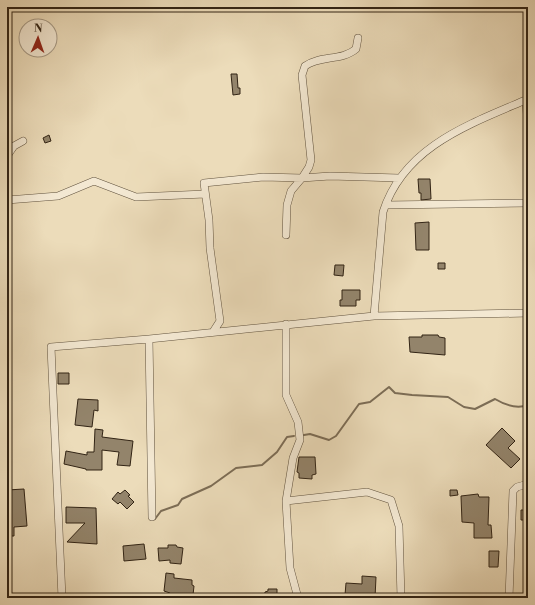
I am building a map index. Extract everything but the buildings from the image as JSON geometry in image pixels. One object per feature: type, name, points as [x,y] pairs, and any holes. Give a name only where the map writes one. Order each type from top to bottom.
[{"type":"street","points":[[286,235],[286,205],[291,191],[302,178],[309,167],[311,160],[302,75],[305,66],[314,62],[350,54],[356,49],[358,38]]},
{"type":"street","points":[[374,316],[383,212],[388,198],[399,178],[412,163],[430,147],[447,136],[527,100],[528,128]]},
{"type":"street","points":[[7,156],[14,146],[23,141]]},
{"type":"street","points":[[213,332],[220,321],[210,248],[209,220],[204,183],[263,177],[302,178],[330,176],[399,178]]},
{"type":"street","points":[[7,200],[58,196],[94,181],[136,197],[205,194]]},
{"type":"street","points":[[386,205],[528,203]]},
{"type":"street","points":[[62,598],[51,347],[149,339],[374,316],[528,313]]},
{"type":"street","points":[[286,324],[286,395],[298,422],[300,440],[293,458],[286,501],[290,568],[298,598]]},
{"type":"street","points":[[149,339],[152,517]]},
{"type":"street","points":[[510,598],[513,491],[517,487],[528,484]]},
{"type":"street","points":[[286,501],[367,492],[391,500],[399,526],[401,598]]},
{"type":"waterway","points":[[304,435],[310,434],[329,440],[336,436],[359,404],[370,402],[389,387],[395,393],[448,397],[464,407],[475,409],[495,399],[511,406],[520,407],[528,405]]},
{"type":"waterway","points":[[155,519],[161,511],[178,505],[182,499],[211,486],[236,468],[262,465],[277,452],[287,437],[294,436]]}]
